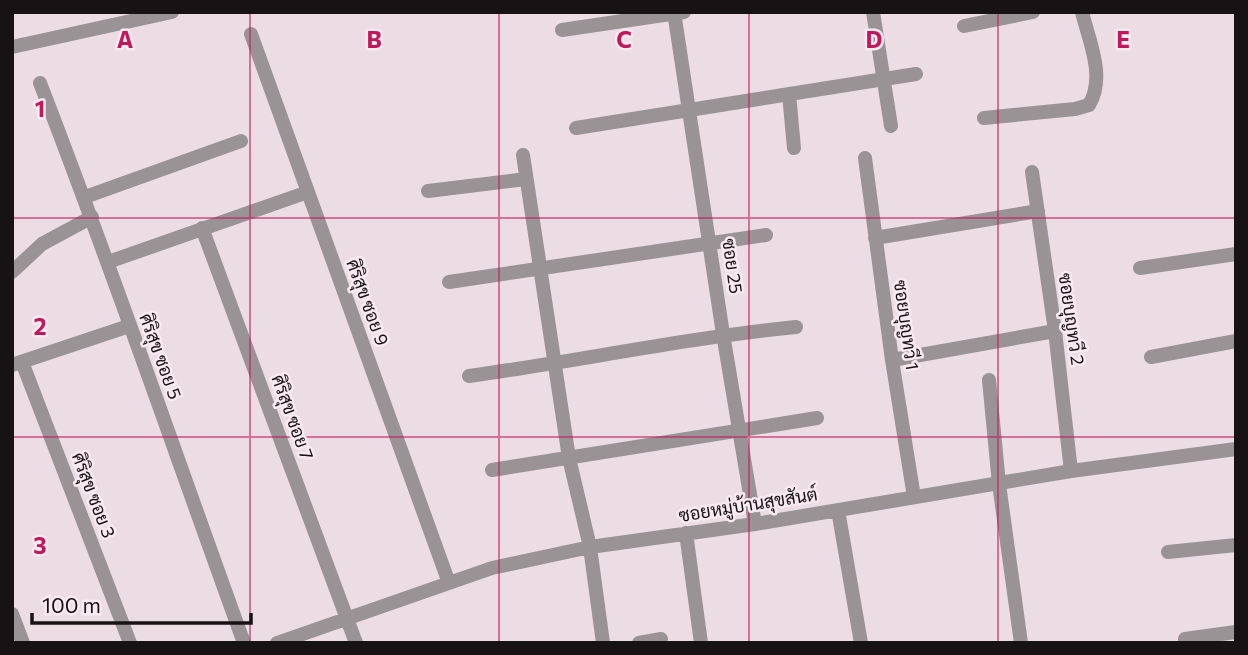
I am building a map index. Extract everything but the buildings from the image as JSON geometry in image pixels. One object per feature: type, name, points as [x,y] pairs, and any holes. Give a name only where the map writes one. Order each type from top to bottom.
[{"type":"street","points":[[12,47],[172,12]]},
{"type":"street","points":[[873,12],[891,126]]},
{"type":"street","points":[[964,26],[1033,12]]},
{"type":"street","points":[[984,118],[1075,109],[1089,105],[1097,90],[1097,76],[1082,12]]},
{"type":"street","points":[[562,30],[678,13]]},
{"type":"street","name":"ซอย 25","points":[[678,13],[689,108],[723,334],[755,524]]},
{"type":"street","name":"ศิริสุข ซอย 9","points":[[251,34],[449,583]]},
{"type":"street","points":[[576,128],[916,74]]},
{"type":"street","name":"ศิริสุข ซอย 5","points":[[40,83],[85,197],[244,643]]},
{"type":"street","points":[[789,94],[794,148]]},
{"type":"street","points":[[85,197],[241,141]]},
{"type":"street","points":[[523,155],[569,458],[590,547],[603,643]]},
{"type":"street","name":"ซอยบุญทวี 1","points":[[865,158],[892,360],[914,497]]},
{"type":"street","name":"ซอยบุญทวี 2","points":[[1032,172],[1055,331],[1071,471]]},
{"type":"street","points":[[428,191],[526,179]]},
{"type":"street","points":[[108,262],[308,192]]},
{"type":"street","points":[[875,238],[1038,211]]},
{"type":"street","points":[[12,272],[42,244],[92,217]]},
{"type":"street","name":"ศิริสุข ซอย 7","points":[[202,228],[356,643]]},
{"type":"street","points":[[449,282],[766,235]]},
{"type":"street","points":[[1140,268],[1236,254]]},
{"type":"street","points":[[17,363],[129,326]]},
{"type":"street","points":[[469,376],[554,365],[723,334],[796,327]]},
{"type":"street","points":[[892,360],[1055,331]]},
{"type":"street","points":[[1151,357],[1236,341]]},
{"type":"street","name":"ศิริสุข ซอย 3","points":[[17,363],[130,643]]},
{"type":"street","points":[[989,380],[999,484],[1021,643]]},
{"type":"street","points":[[492,470],[817,418]]},
{"type":"street","name":"ซอยหมู่บ้านสุขสันต์","points":[[277,643],[492,568],[590,547],[755,524],[1071,471],[1236,449]]},
{"type":"street","points":[[838,510],[861,643]]},
{"type":"street","points":[[686,533],[701,643]]},
{"type":"street","points":[[1168,552],[1236,545]]},
{"type":"street","points":[[12,614],[23,643]]},
{"type":"street","points":[[1185,639],[1236,632]]},
{"type":"street","points":[[639,643],[661,639]]}]
